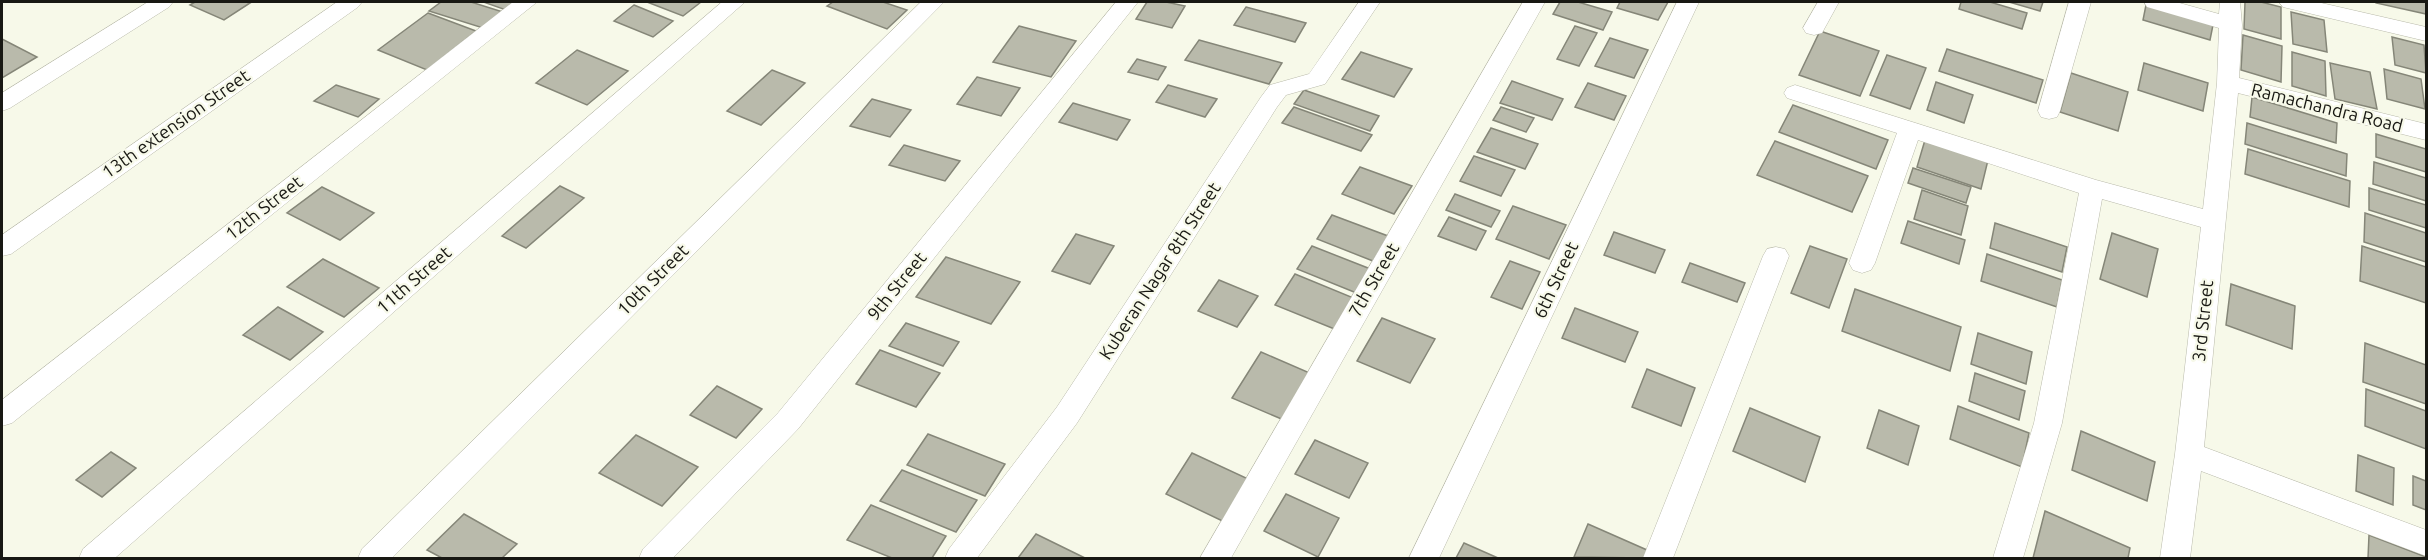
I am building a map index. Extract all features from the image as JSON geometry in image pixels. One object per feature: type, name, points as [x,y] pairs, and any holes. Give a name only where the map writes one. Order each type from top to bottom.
[{"type":"street","points":[[2,103],[162,2]]},
{"type":"street","name":"13th extension Street","points":[[2,248],[351,2]]},
{"type":"street","name":"12th Street","points":[[2,415],[526,2]]},
{"type":"street","name":"11th Street","points":[[94,558],[734,2]]},
{"type":"street","name":"10th Street","points":[[373,558],[933,2]]},
{"type":"street","name":"9th Street","points":[[654,558],[788,421],[1127,2]]},
{"type":"street","name":"Kuberan Nagar 8th Street","points":[[960,558],[1067,415],[1269,102],[1278,90],[1317,79],[1369,2]]},
{"type":"street","name":"7th Street","points":[[1215,558],[1534,2]]},
{"type":"street","name":"6th Street","points":[[1424,558],[1688,2]]},
{"type":"street","points":[[1814,28],[1828,2]]},
{"type":"street","points":[[2049,111],[2080,2]]},
{"type":"street","points":[[2154,2],[2231,26]]},
{"type":"street","name":"3rd Street","points":[[2175,558],[2189,454],[2228,83],[2230,2]]},
{"type":"street","points":[[2290,2],[2427,34]]},
{"type":"street","name":"Ramachandra Road","points":[[2228,83],[2427,132]]},
{"type":"street","points":[[1795,93],[2092,188],[2213,221]]},
{"type":"street","points":[[1862,263],[1910,129]]},
{"type":"street","points":[[2008,558],[2048,423],[2092,188]]},
{"type":"street","points":[[1658,558],[1776,256]]},
{"type":"street","points":[[2189,454],[2427,543]]},
{"type":"building","points":[[195,2],[250,3],[224,20],[190,5]]},
{"type":"building","points":[[441,2],[471,2],[503,12],[483,28],[429,11]]},
{"type":"building","points":[[516,2],[506,10],[486,3]]},
{"type":"building","points":[[647,2],[701,2],[683,16]]},
{"type":"building","points":[[833,2],[883,2],[907,10],[887,29],[827,6]]},
{"type":"building","points":[[1147,2],[1166,2],[1185,6],[1172,28],[1136,19]]},
{"type":"building","points":[[1560,2],[1578,2],[1612,12],[1603,30],[1553,14]]},
{"type":"building","points":[[1620,2],[1668,2],[1658,20],[1617,8]]},
{"type":"building","points":[[1961,2],[1990,2],[2027,13],[2022,29],[1959,9]]},
{"type":"building","points":[[2009,2],[2043,2],[2040,11]]},
{"type":"building","points":[[2245,2],[2261,2],[2281,7],[2281,39],[2244,29]]},
{"type":"building","points":[[2426,2],[2426,14],[2376,3]]},
{"type":"building","points":[[634,5],[673,21],[653,37],[614,21]]},
{"type":"building","points":[[2146,5],[2213,25],[2210,40],[2143,20]]},
{"type":"building","points":[[1246,7],[1306,23],[1295,42],[1234,25]]},
{"type":"building","points":[[2291,12],[2324,20],[2327,52],[2293,44]]},
{"type":"building","points":[[428,13],[476,31],[427,70],[378,50]]},
{"type":"building","points":[[1019,26],[1076,41],[1051,77],[993,62]]},
{"type":"building","points":[[1575,26],[1597,33],[1579,66],[1557,59]]},
{"type":"building","points":[[1820,31],[1879,51],[1860,96],[1799,75]]},
{"type":"building","points":[[2243,35],[2282,46],[2281,82],[2241,70]]},
{"type":"building","points":[[2392,37],[2424,45],[2426,73],[2395,65]]},
{"type":"building","points":[[1610,38],[1648,50],[1634,78],[1595,66]]},
{"type":"building","points":[[2,39],[37,57],[2,78]]},
{"type":"building","points":[[1199,40],[1282,63],[1269,84],[1185,60]]},
{"type":"building","points":[[1947,49],[2043,80],[2036,103],[1939,71]]},
{"type":"building","points":[[577,50],[628,71],[587,105],[536,83]]},
{"type":"building","points":[[1361,52],[1412,69],[1394,97],[1342,79]]},
{"type":"building","points":[[2292,52],[2325,61],[2326,96],[2292,86]]},
{"type":"building","points":[[1887,55],[1926,68],[1910,109],[1870,95]]},
{"type":"building","points":[[1137,59],[1166,67],[1158,80],[1128,72]]},
{"type":"building","points":[[2144,63],[2208,83],[2203,111],[2138,90]]},
{"type":"building","points":[[2330,63],[2370,72],[2377,109],[2335,99]]},
{"type":"building","points":[[2384,69],[2421,79],[2425,109],[2387,99]]},
{"type":"building","points":[[772,70],[805,83],[761,125],[727,111]]},
{"type":"building","points":[[2071,73],[2128,92],[2118,131],[2060,112]]},
{"type":"building","points":[[977,77],[1020,88],[1001,116],[957,104]]},
{"type":"building","points":[[1512,81],[1563,99],[1552,120],[1500,103]]},
{"type":"building","points":[[1936,82],[1973,95],[1964,123],[1927,110]]},
{"type":"building","points":[[1588,83],[1626,96],[1614,120],[1575,107]]},
{"type":"building","points":[[336,85],[379,99],[358,117],[314,101]]},
{"type":"building","points":[[1168,85],[1217,99],[1205,117],[1156,102]]},
{"type":"building","points":[[1304,90],[1379,116],[1370,131],[1294,104]]},
{"type":"building","points":[[2252,97],[2337,123],[2336,143],[2250,117]]},
{"type":"building","points":[[872,99],[911,110],[890,137],[850,126]]},
{"type":"building","points":[[1073,103],[1130,120],[1117,140],[1059,122]]},
{"type":"building","points":[[1793,105],[1888,140],[1876,169],[1779,132]]},
{"type":"building","points":[[1294,107],[1372,135],[1361,151],[1282,123]]},
{"type":"building","points":[[1501,107],[1534,118],[1526,132],[1493,120]]},
{"type":"building","points":[[2247,123],[2347,154],[2346,176],[2245,144]]},
{"type":"building","points":[[1491,128],[1538,144],[1525,169],[1477,152]]},
{"type":"building","points":[[2376,134],[2426,149],[2426,172],[2376,157]]},
{"type":"building","points":[[1925,140],[1988,160],[1981,189],[1917,167]]},
{"type":"building","points":[[1775,141],[1868,176],[1852,212],[1757,175]]},
{"type":"building","points":[[904,145],[960,161],[945,181],[889,165]]},
{"type":"building","points":[[2248,149],[2350,181],[2349,207],[2245,174]]},
{"type":"building","points":[[1474,156],[1515,170],[1501,196],[1460,181]]},
{"type":"building","points":[[2374,162],[2426,178],[2426,201],[2373,184]]},
{"type":"building","points":[[1360,167],[1412,186],[1394,214],[1342,194]]},
{"type":"building","points":[[1913,168],[1971,187],[1966,203],[1908,183]]},
{"type":"building","points":[[560,186],[584,198],[526,248],[502,236]]},
{"type":"building","points":[[322,187],[374,213],[340,240],[287,213]]},
{"type":"building","points":[[2369,188],[2426,205],[2426,228],[2369,210]]},
{"type":"building","points":[[1922,190],[1968,206],[1961,235],[1914,219]]},
{"type":"building","points":[[1455,194],[1500,211],[1491,227],[1446,210]]},
{"type":"building","points":[[1513,206],[1566,225],[1549,259],[1496,239]]},
{"type":"building","points":[[2365,213],[2426,233],[2426,262],[2364,242]]},
{"type":"building","points":[[1332,215],[1388,236],[1373,261],[1317,239]]},
{"type":"building","points":[[1449,217],[1486,231],[1476,250],[1438,236]]},
{"type":"building","points":[[1908,221],[1965,240],[1959,264],[1901,243]]},
{"type":"building","points":[[1995,223],[2067,247],[2062,272],[1990,248]]},
{"type":"building","points":[[1614,232],[1665,250],[1655,273],[1604,255]]},
{"type":"building","points":[[2112,233],[2158,249],[2147,297],[2100,279]]},
{"type":"building","points":[[1076,234],[1114,246],[1090,284],[1052,271]]},
{"type":"building","points":[[1312,246],[1373,270],[1359,294],[1297,269]]},
{"type":"building","points":[[1810,246],[1847,259],[1829,308],[1791,293]]},
{"type":"building","points":[[2362,246],[2426,267],[2426,303],[2360,281]]},
{"type":"building","points":[[1987,254],[2062,280],[2057,307],[1981,281]]},
{"type":"building","points":[[946,257],[1020,282],[991,324],[916,297]]},
{"type":"building","points":[[323,259],[379,288],[344,317],[287,287]]},
{"type":"building","points":[[1510,261],[1540,272],[1522,309],[1491,297]]},
{"type":"building","points":[[1690,263],[1745,283],[1737,302],[1682,282]]},
{"type":"building","points":[[1295,274],[1356,299],[1337,330],[1275,305]]},
{"type":"building","points":[[1219,280],[1258,296],[1237,327],[1198,311]]},
{"type":"building","points":[[2231,284],[2295,306],[2292,349],[2226,325]]},
{"type":"building","points":[[1855,289],[1961,327],[1950,371],[1842,331]]},
{"type":"building","points":[[278,307],[323,332],[290,360],[243,335]]},
{"type":"building","points":[[1575,308],[1638,332],[1625,362],[1562,338]]},
{"type":"building","points":[[1382,318],[1435,339],[1410,383],[1357,361]]},
{"type":"building","points":[[906,323],[959,342],[943,366],[889,346]]},
{"type":"building","points":[[1978,333],[2032,352],[2026,384],[1971,364]]},
{"type":"building","points":[[2365,343],[2426,365],[2426,404],[2363,382]]},
{"type":"building","points":[[880,350],[940,373],[916,407],[856,384]]},
{"type":"building","points":[[1261,352],[1319,377],[1291,423],[1232,398]]},
{"type":"building","points":[[1647,369],[1695,388],[1681,426],[1632,407]]},
{"type":"building","points":[[1975,373],[2025,391],[2019,420],[1969,401]]},
{"type":"building","points":[[717,386],[762,409],[736,438],[690,415]]},
{"type":"building","points":[[2366,389],[2426,411],[2426,449],[2365,426]]},
{"type":"building","points":[[1958,406],[2029,433],[2022,467],[1950,439]]},
{"type":"building","points":[[1750,408],[1820,437],[1805,482],[1733,451]]},
{"type":"building","points":[[1879,410],[1919,426],[1908,465],[1867,448]]},
{"type":"building","points":[[2081,431],[2155,462],[2147,501],[2072,470]]},
{"type":"building","points":[[928,434],[1005,464],[985,496],[907,465]]},
{"type":"building","points":[[636,435],[698,467],[662,506],[599,473]]},
{"type":"building","points":[[1315,440],[1368,463],[1349,498],[1295,474]]},
{"type":"building","points":[[111,452],[136,468],[102,497],[76,480]]},
{"type":"building","points":[[1192,453],[1259,484],[1233,526],[1166,494]]},
{"type":"building","points":[[2358,455],[2394,468],[2393,505],[2356,491]]},
{"type":"building","points":[[902,470],[977,500],[956,532],[880,501]]},
{"type":"building","points":[[2413,476],[2426,481],[2426,510],[2413,505]]},
{"type":"building","points":[[1286,494],[1339,518],[1318,557],[1264,531]]},
{"type":"building","points":[[871,505],[946,536],[932,558],[892,558],[847,540]]},
{"type":"building","points":[[2045,511],[2130,548],[2128,558],[2033,558]]},
{"type":"building","points":[[464,514],[517,544],[502,558],[442,558],[427,550]]},
{"type":"building","points":[[1588,524],[1647,550],[1644,558],[1574,557]]},
{"type":"building","points":[[1036,534],[1085,558],[1018,558]]},
{"type":"building","points":[[2369,535],[2426,557],[2426,558],[2368,558]]},
{"type":"building","points":[[1464,543],[1498,558],[1456,558]]}]
